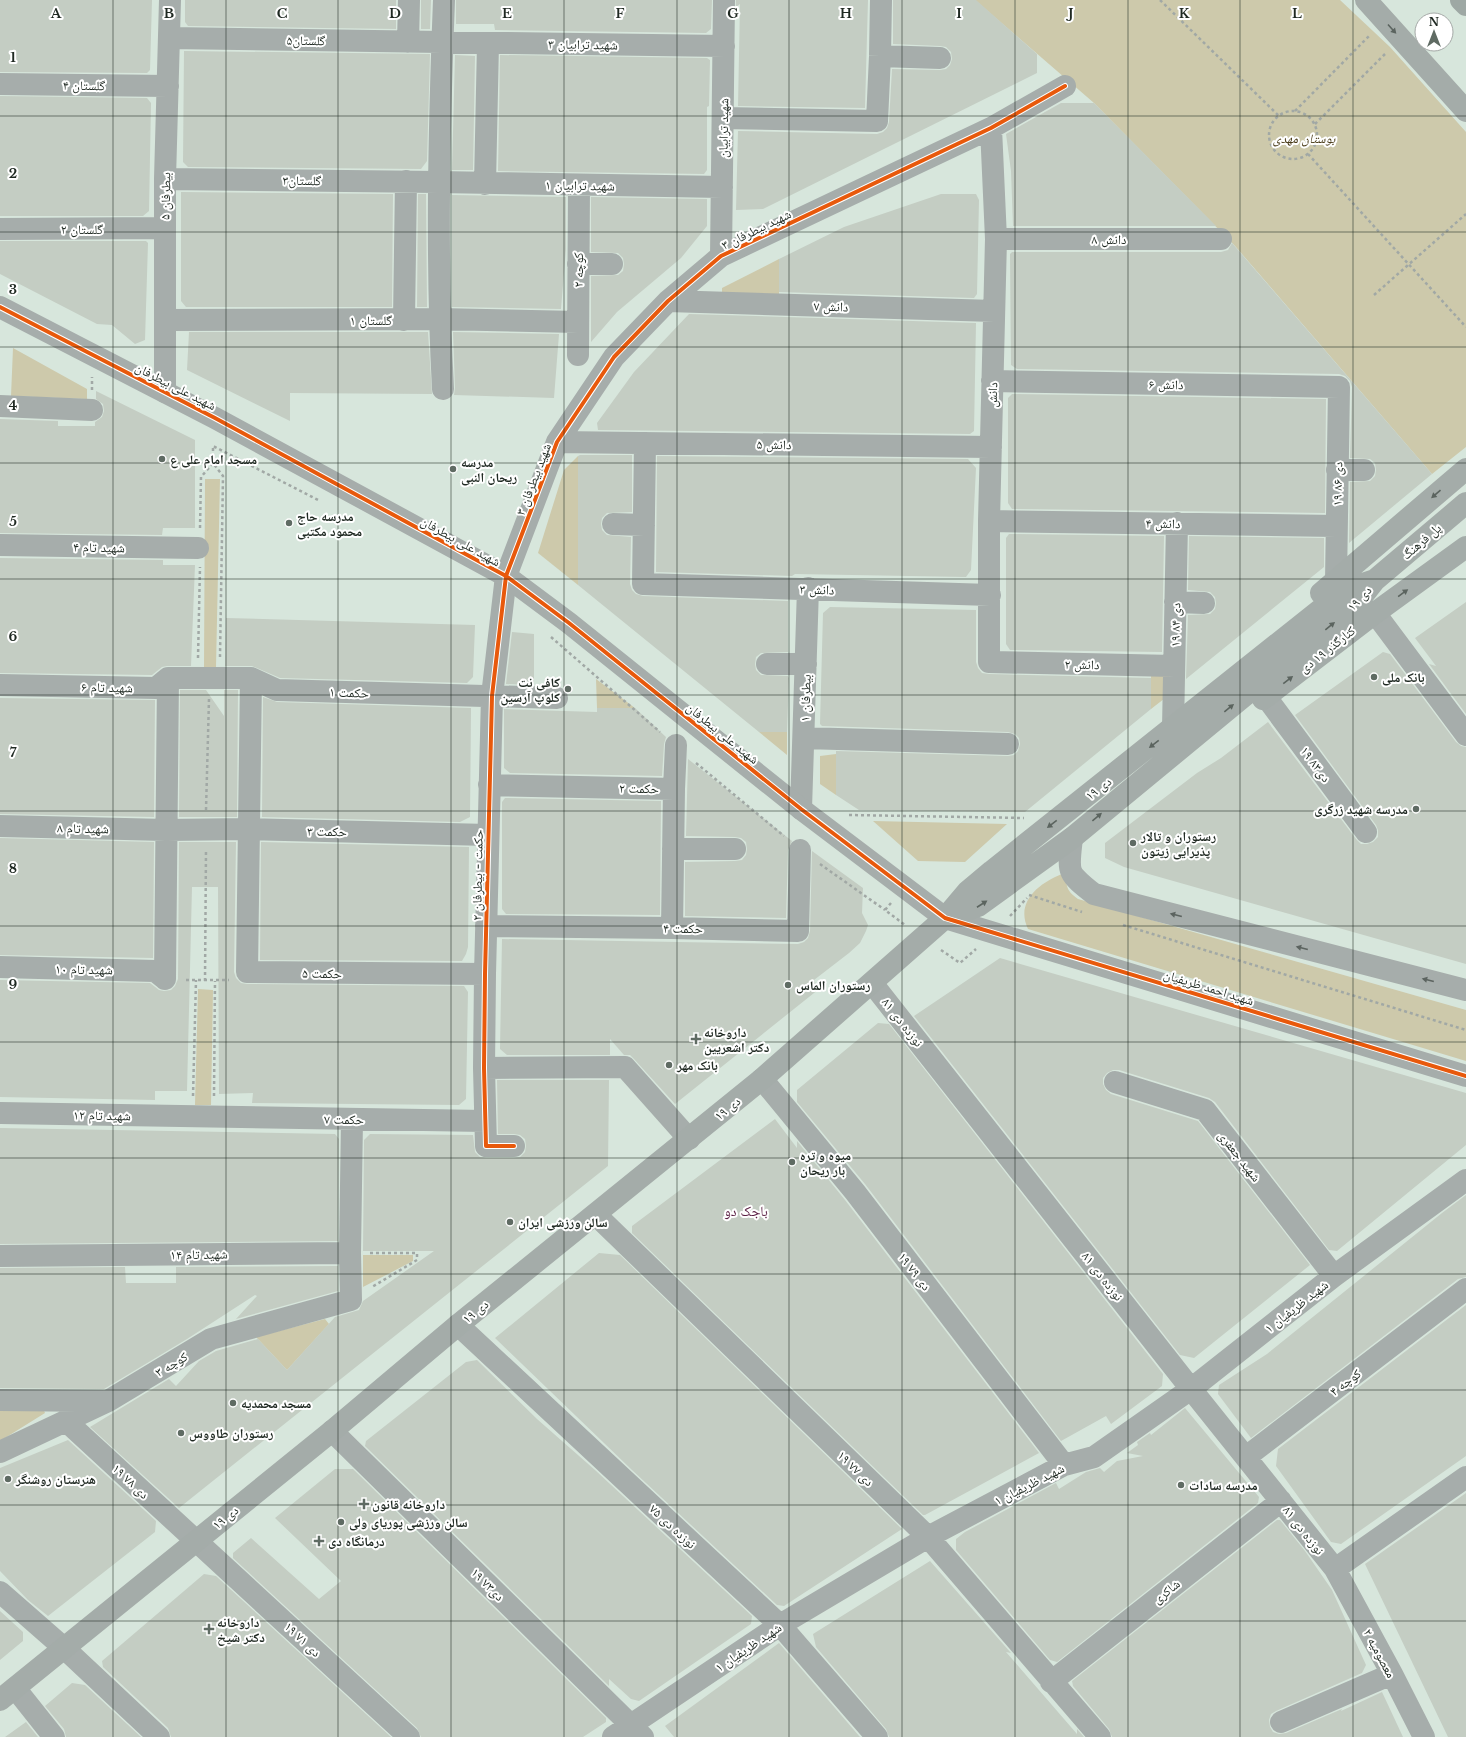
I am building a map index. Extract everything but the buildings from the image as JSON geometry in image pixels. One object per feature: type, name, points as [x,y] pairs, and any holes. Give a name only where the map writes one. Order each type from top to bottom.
[{"type":"highway","points":[[1462,0],[1466,4]]},
{"type":"main road","points":[[1366,0],[1466,111]]},
{"type":"main road","points":[[1223,686],[1235,661],[1336,581],[1466,469]]},
{"type":"main road","name":"پل فرهنگ","points":[[1375,580],[1466,503]]},
{"type":"main road","name":"کنارگذر ۱۹ دی","points":[[1179,736],[1230,726],[1375,613],[1466,547]]},
{"type":"main road","name":"۱۹ دی","points":[[945,918],[978,906],[1072,838],[1179,736],[1223,686],[1345,590],[1375,580]]},
{"type":"main road","name":"۱۹ دی","points":[[7,1694],[332,1431],[458,1325],[762,1080],[945,918],[972,888],[1357,603],[1375,580]]},
{"type":"street","name":"بیطرفان ۵","points":[[165,392],[164,228],[170,0]]},
{"type":"street","points":[[408,42],[409,0]]},
{"type":"street","points":[[444,0],[438,182],[439,319],[444,389]]},
{"type":"street","name":"شهید ترابیان","points":[[721,256],[724,0]]},
{"type":"street","points":[[723,118],[877,121],[881,0]]},
{"type":"street","name":"گلستان۵","points":[[169,38],[442,43]]},
{"type":"street","name":"شهید ترابیان ۳","points":[[442,43],[724,46]]},
{"type":"street","points":[[485,184],[488,43]]},
{"type":"street","points":[[880,56],[940,58]]},
{"type":"street","name":"گلستان ۴","points":[[0,84],[168,86]]},
{"type":"street","name":"شهید بیطرفان ۳","points":[[506,576],[557,442],[614,356],[668,301],[721,256],[991,128],[1065,86]]},
{"type":"street","name":"دانش","points":[[990,662],[991,447],[996,239],[991,128]]},
{"type":"street","name":"گلستان۳","points":[[165,179],[438,182]]},
{"type":"street","points":[[404,320],[406,181]]},
{"type":"street","name":"شهید ترابیان ۱","points":[[438,182],[722,187]]},
{"type":"street","name":"کوچه ۲","points":[[578,355],[579,185]]},
{"type":"street","name":"گلستان ۲","points":[[0,229],[164,228]]},
{"type":"street","name":"دانش ۸","points":[[996,239],[1221,239]]},
{"type":"street","points":[[578,264],[612,264]]},
{"type":"street","name":"دانش ۷","points":[[668,301],[994,311]]},
{"type":"street","name":"شهید علی بیطرفان","points":[[0,307],[222,421],[506,576],[569,622],[801,809],[945,918]]},
{"type":"street","name":"گلستان ۱","points":[[165,320],[439,319],[578,322]]},
{"type":"street","name":"۶ دانش","points":[[992,381],[1339,387]]},
{"type":"street","name":"۱۹ دی ۸۶","points":[[1336,581],[1339,387]]},
{"type":"street","points":[[0,406],[92,410]]},
{"type":"street","name":"دانش ۵","points":[[557,442],[991,447]]},
{"type":"street","points":[[613,524],[644,525],[645,443]]},
{"type":"street","points":[[1338,470],[1364,470]]},
{"type":"street","name":"دانش ۴","points":[[990,521],[1336,526]]},
{"type":"street","name":"۱۹ دی ۸۴","points":[[1176,523],[1174,666],[1179,736]]},
{"type":"street","name":"دانش ۳","points":[[644,525],[643,584],[808,588],[990,595]]},
{"type":"street","name":"شهید تام ۴","points":[[0,546],[199,548]]},
{"type":"street","name":"حکمت - بیطرفان ۲","points":[[506,576],[492,696],[484,1068],[486,1146],[514,1146]]},
{"type":"street","name":"بیطرفان ۱","points":[[801,809],[808,588]]},
{"type":"street","points":[[1175,602],[1204,603]]},
{"type":"street","points":[[1375,613],[1466,735]]},
{"type":"street","name":"۲ دانش","points":[[990,662],[1174,666]]},
{"type":"street","points":[[767,664],[806,664]]},
{"type":"street","points":[[165,979],[168,678],[209,678]]},
{"type":"street","name":"شهید تام ۶","points":[[0,685],[156,688],[168,678]]},
{"type":"street","name":"حکمت ۱","points":[[209,678],[250,678],[277,690],[557,698]]},
{"type":"street","points":[[247,972],[250,678]]},
{"type":"street","name":"۱۹ دی۸۳","points":[[1266,697],[1366,832]]},
{"type":"street","points":[[804,738],[1008,744]]},
{"type":"street","points":[[674,789],[676,746]]},
{"type":"street","name":"حکمت ۲","points":[[489,785],[674,789],[672,928]]},
{"type":"street","name":"شهید تام ۸","points":[[0,826],[166,830]]},
{"type":"street","name":"حکمت ۳","points":[[166,830],[248,829],[488,835]]},
{"type":"street","points":[[1072,838],[1069,866],[1074,878],[1094,894],[1466,990]]},
{"type":"street","points":[[674,849],[735,849]]},
{"type":"street","name":"حکمت ۴","points":[[486,926],[798,931],[800,850]]},
{"type":"street","name":"شهید احمد ظریفیان","points":[[945,918],[1466,1076]]},
{"type":"street","name":"شهید تام ۱۰","points":[[0,967],[155,970],[165,979]]},
{"type":"street","name":"حکمت ۵","points":[[247,972],[485,974]]},
{"type":"street","name":"نوزده دی ۸۱","points":[[872,982],[1191,1389],[1335,1569]]},
{"type":"street","points":[[484,1068],[625,1067],[689,1139]]},
{"type":"street","name":"۱۹ دی ۷۹","points":[[762,1080],[855,1192],[1064,1465]]},
{"type":"street","name":"شهید جعفری","points":[[1115,1082],[1205,1110],[1334,1276]]},
{"type":"street","name":"شهید تام ۱۲","points":[[0,1113],[204,1117]]},
{"type":"street","name":"حکمت ۷","points":[[204,1117],[485,1121]]},
{"type":"street","points":[[351,1300],[350,1253],[352,1119]]},
{"type":"street","name":"شهید ظریفیان ۱","points":[[612,1737],[637,1731],[780,1625],[928,1537],[1064,1465],[1094,1457],[1191,1389],[1334,1276],[1466,1180]]},
{"type":"street","name":"۱۹ دی ۷۷","points":[[596,1215],[928,1537],[1051,1682],[1100,1737]]},
{"type":"street","name":"شهید تام ۱۴","points":[[0,1256],[350,1253]]},
{"type":"street","name":"کوچه ۴","points":[[1246,1457],[1466,1289]]},
{"type":"street","name":"کوچه ۳","points":[[0,1452],[108,1401],[211,1339],[351,1300]]},
{"type":"street","name":"نوزده دی ۷۵","points":[[458,1325],[780,1625],[877,1737]]},
{"type":"street","points":[[0,1400],[108,1401]]},
{"type":"street","name":"۱۹ دی ۷۸","points":[[66,1421],[196,1540]]},
{"type":"street","name":"۱۹ دی۷۳","points":[[332,1431],[637,1731]]},
{"type":"street","points":[[1335,1569],[1466,1477]]},
{"type":"street","name":"شاکری","points":[[1051,1682],[1281,1501]]},
{"type":"street","name":"۱۹ دی ۷۱","points":[[196,1540],[409,1737]]},
{"type":"street","name":"معصومیه ۲","points":[[1335,1569],[1392,1674],[1424,1737]]},
{"type":"street","points":[[0,1592],[64,1648],[159,1737]]},
{"type":"street","points":[[1281,1722],[1392,1674]]},
{"type":"street","points":[[7,1694],[54,1737]]},
{"type":"path","points":[[1160,0],[1279,116]]},
{"type":"path","points":[[1294,111],[1384,20]]},
{"type":"path","points":[[1315,124],[1400,38]]},
{"type":"path","points":[[1294,111],[1310,117],[1315,124],[1317,140],[1314,148],[1308,154],[1301,158],[1292,159],[1277,153],[1272,146],[1270,130],[1273,122],[1279,116],[1286,112],[1294,111]]},
{"type":"path","points":[[1308,154],[1466,327]]},
{"type":"path","points":[[1374,295],[1466,214]]},
{"type":"path","points":[[92,410],[93,355]]},
{"type":"path","points":[[209,678],[223,476],[213,463],[213,446],[326,504]]},
{"type":"path","points":[[209,678],[199,548],[201,478],[213,463]]},
{"type":"path","points":[[550,637],[676,746],[800,850],[885,910]]},
{"type":"path","points":[[849,815],[1029,818]]},
{"type":"path","points":[[1032,891],[1029,896],[1089,914]]},
{"type":"path","points":[[1119,924],[1466,1030]]},
{"type":"path","points":[[165,979],[215,981],[242,980],[247,972]]},
{"type":"path","points":[[196,980],[204,1117]]},
{"type":"path","points":[[204,1117],[215,981]]},
{"type":"path","points":[[350,1253],[417,1253],[417,1260],[351,1300]]},
{"type":"green space","name":"بوستان مهدی","points":[[975,0],[1340,0],[1390,47],[1466,132],[1466,447],[1432,474],[1235,246],[1094,103]]},
{"type":"green space","points":[[779,259],[779,298],[722,296],[722,288]]},
{"type":"green space","points":[[13,348],[87,389],[87,399],[11,396]]},
{"type":"green space","points":[[578,456],[578,585],[538,553],[564,470]]},
{"type":"green space","points":[[205,479],[220,479],[216,667],[204,667]]},
{"type":"green space","points":[[1151,675],[1169,675],[1169,695],[1151,709]]},
{"type":"green space","points":[[596,679],[635,708],[597,708]]},
{"type":"green space","points":[[759,732],[787,732],[787,755]]},
{"type":"green space","points":[[836,754],[836,795],[820,784],[820,756]]},
{"type":"green space","points":[[873,821],[1007,824],[965,862],[918,861]]},
{"type":"green space","points":[[1062,874],[1068,889],[1078,899],[1466,1010],[1466,1061],[1028,929],[1025,919],[1027,902],[1038,888]]},
{"type":"green space","points":[[198,989],[213,990],[211,1105],[195,1105]]},
{"type":"green space","points":[[363,1255],[413,1255],[413,1261],[363,1287]]},
{"type":"green space","points":[[325,1319],[329,1324],[287,1370],[256,1337]]},
{"type":"green space","points":[[0,1408],[43,1408],[45,1413],[0,1441]]},
{"type":"cycle path","points":[[514,1146],[486,1146],[484,1068],[485,974],[492,696],[506,576],[557,442],[614,357],[668,301],[721,256],[991,128],[1065,86]]},
{"type":"cycle path","points":[[0,307],[215,418],[506,576],[569,623],[801,809],[945,918],[1466,1076]]},
{"type":"place","name":"مسجد امام علی ع","points":[[162,459]]},
{"type":"place","name":"مدرسه ریحان النبی","points":[[453,469]]},
{"type":"place","name":"مدرسه حاج محمود مکتبی","points":[[289,523]]},
{"type":"place","name":"بانک ملی","points":[[1374,677]]},
{"type":"place","name":"کافی نت کلوپ آرسین","points":[[568,689]]},
{"type":"place","name":"مدرسه شهید زرگری","points":[[1416,809]]},
{"type":"place","name":"رستوران و تالار پذیرایی زیتون","points":[[1133,843]]},
{"type":"place","name":"رستوران الماس","points":[[788,985]]},
{"type":"place","name":"داروخانه دکتر اشعریین","points":[[696,1039]]},
{"type":"place","name":"بانک مهر","points":[[669,1065]]},
{"type":"place","name":"میوه و تره بار ریحان","points":[[792,1162]]},
{"type":"place","name":"سالن ورزشی ایران","points":[[510,1222]]},
{"type":"place","name":"مسجد محمدیه","points":[[233,1403]]},
{"type":"place","name":"رستوران طاووس","points":[[181,1433]]},
{"type":"place","name":"هنرستان روشنگر","points":[[8,1479]]},
{"type":"place","name":"مدرسه سادات","points":[[1181,1485]]},
{"type":"place","name":"داروخانه قانون","points":[[364,1504]]},
{"type":"place","name":"سالن ورزشی پوریای ولی","points":[[341,1522]]},
{"type":"place","name":"درمانگاه دی","points":[[319,1541]]},
{"type":"place","name":"داروخانه دکتر شیخ","points":[[209,1629]]},
{"type":"district","name":"باجک دو","points":[[746,1211]]}]
